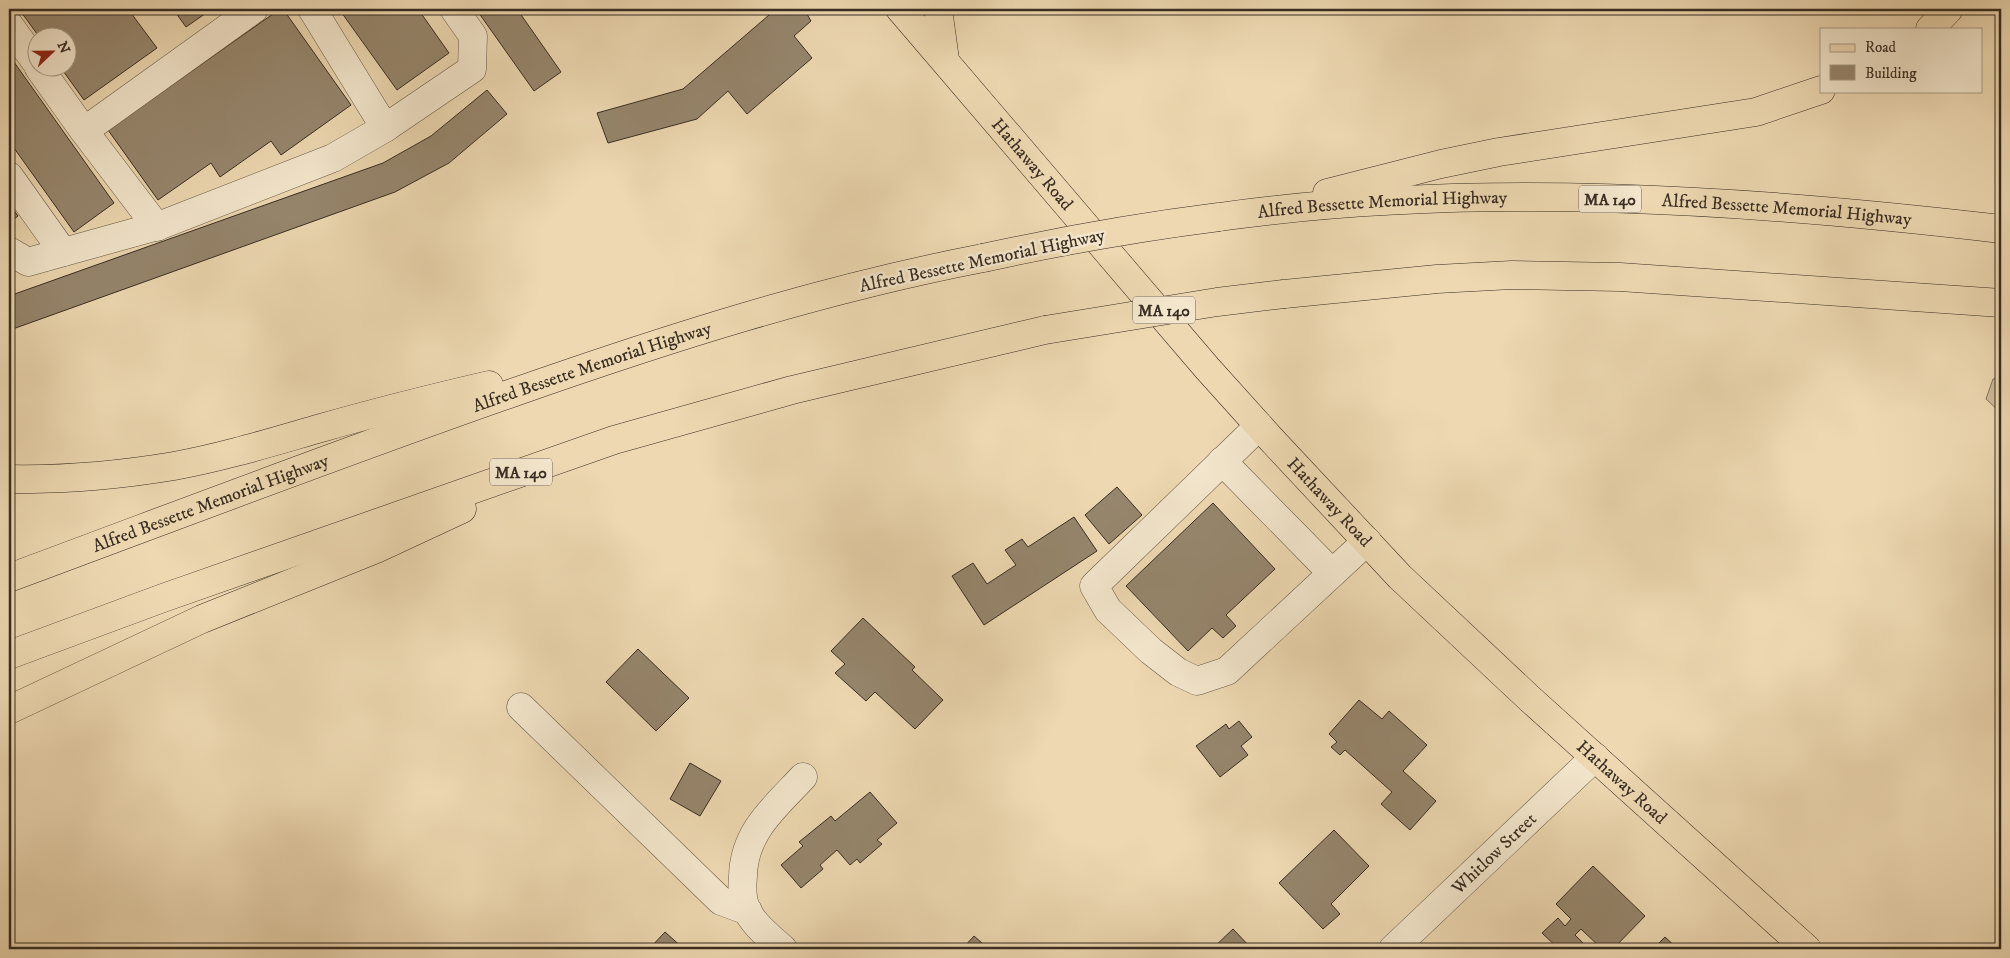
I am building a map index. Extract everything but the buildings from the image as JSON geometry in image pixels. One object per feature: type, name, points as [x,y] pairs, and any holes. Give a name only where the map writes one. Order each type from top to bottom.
[{"type":"main road","name":"Hathaway Road","points":[[900,9],[1258,426],[1367,541],[1456,631],[1807,949]]},
{"type":"main road","points":[[938,9],[945,60]]},
{"type":"main road","points":[[1931,28],[1949,9]]},
{"type":"main road","points":[[1258,212],[1441,164],[1566,141],[1756,112],[1820,90]]},
{"type":"main road","name":"Alfred Bessette Memorial Highway","points":[[9,578],[375,442],[627,353],[879,280],[1059,242],[1150,226],[1258,212],[1393,201],[1461,198],[1660,200],[1841,212],[2001,228]]},
{"type":"main road","name":"MA 140","points":[[9,655],[162,598],[593,448],[703,414],[792,390],[947,351],[1045,330],[1217,302],[1284,294],[1437,279],[1512,275],[1620,277],[2001,303]]},
{"type":"main road","points":[[9,480],[42,480],[108,475],[175,466],[247,450],[389,409],[627,353]]},
{"type":"main road","points":[[9,710],[202,619],[376,549],[593,448]]},
{"type":"street","points":[[84,131],[254,9]]},
{"type":"street","points":[[312,9],[385,128]]},
{"type":"street","points":[[9,251],[28,262],[157,227],[333,158],[385,128],[472,69],[473,36],[454,9]]},
{"type":"street","points":[[9,25],[28,52]]},
{"type":"street","points":[[46,78],[157,227]]},
{"type":"street","points":[[9,176],[63,252]]},
{"type":"street","points":[[1258,426],[1094,586],[1108,610],[1151,651],[1178,672],[1197,681],[1227,671],[1367,541]]},
{"type":"street","points":[[1222,461],[1332,573]]},
{"type":"street","points":[[521,707],[720,901],[748,911]]},
{"type":"street","name":"Whitlow Street","points":[[1392,949],[1594,757]]},
{"type":"street","points":[[783,949],[756,924],[745,907],[742,888],[746,848],[761,823],[803,777]]},
{"type":"shaded area","points":[[2001,377],[2001,413],[1986,399],[1993,379]]}]
